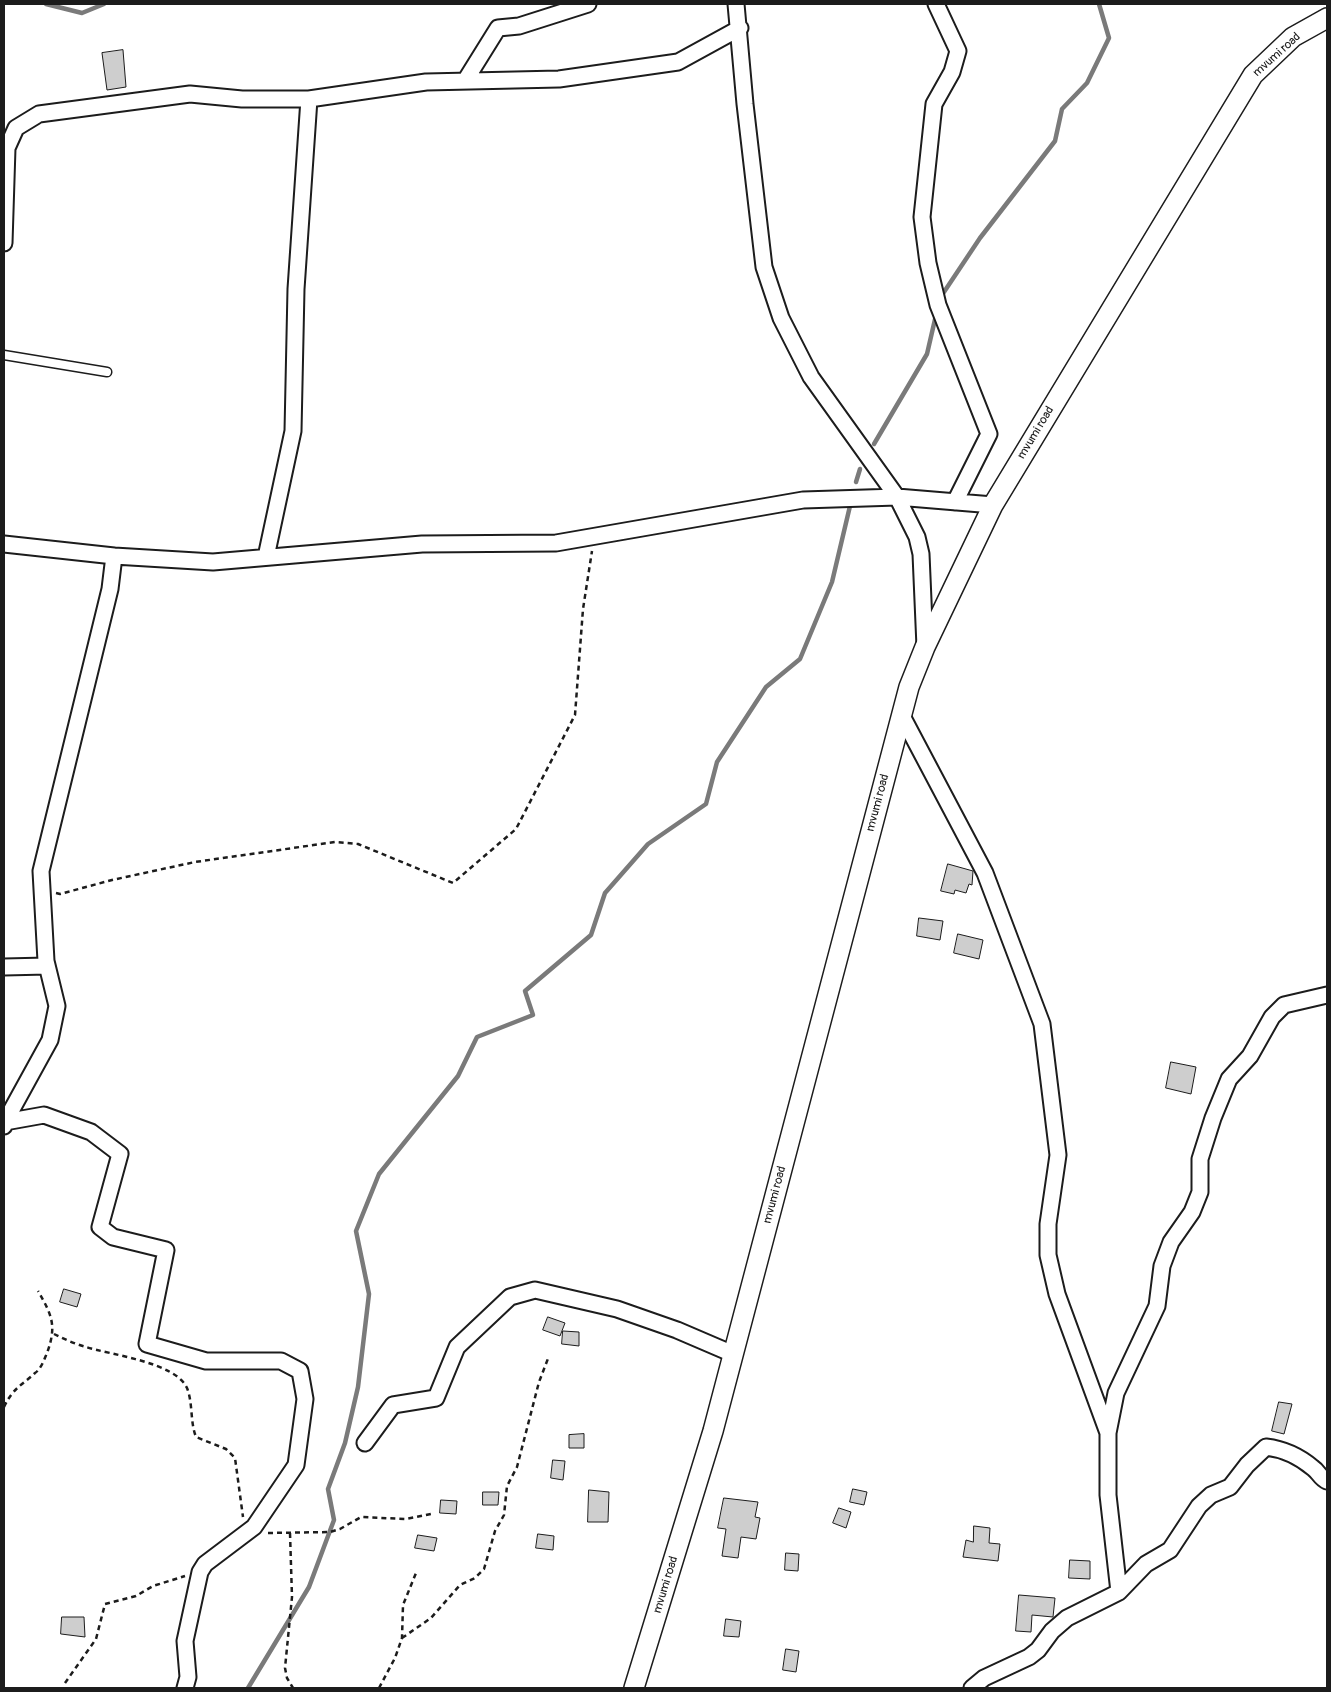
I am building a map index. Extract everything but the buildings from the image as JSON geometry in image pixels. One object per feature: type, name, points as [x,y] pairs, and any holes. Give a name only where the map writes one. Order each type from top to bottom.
[{"type":"street","points":[[465,81],[498,28],[519,26],[560,11],[588,4]]},
{"type":"street","points":[[736,4],[740,28],[745,104],[764,267],[781,318],[812,376],[897,498],[917,537],[921,554],[924,647]]},
{"type":"street","points":[[936,4],[958,51],[952,72],[934,104],[922,217],[928,263],[938,305],[989,434],[955,502]]},
{"type":"street","name":"mvumi road","points":[[634,1688],[713,1432],[908,687],[924,647],[993,504],[1253,75],[1293,37],[1327,18]]},
{"type":"street","points":[[4,243],[7,137],[16,128],[39,114],[190,94],[242,99],[310,99],[426,82],[559,79],[678,62],[740,28]]},
{"type":"street","points":[[266,557],[292,431],[296,289],[310,99]]},
{"type":"street","points":[[4,544],[114,556],[213,562],[422,544],[556,542],[803,500],[897,498],[993,504]]},
{"type":"street","points":[[5,1124],[50,1040],[57,1006],[47,966],[41,871],[110,589],[114,556]]},
{"type":"street","points":[[901,714],[985,874],[1042,1024],[1058,1155],[1048,1224],[1048,1255],[1057,1294],[1108,1433]]},
{"type":"street","points":[[4,967],[47,966]]},
{"type":"street","points":[[1119,1592],[1108,1495],[1108,1433],[1116,1394],[1157,1306],[1162,1266],[1171,1242],[1192,1212],[1200,1192],[1200,1160],[1213,1118],[1229,1079],[1250,1056],[1272,1017],[1284,1005],[1327,995]]},
{"type":"street","points":[[5,1124],[44,1115],[91,1132],[120,1154],[100,1227],[114,1237],[166,1250],[147,1344],[206,1361],[281,1361],[300,1371],[305,1400],[296,1465],[254,1527],[205,1564],[200,1572],[185,1641],[188,1677],[185,1688]]},
{"type":"street","points":[[365,1443],[393,1405],[436,1398],[457,1347],[510,1297],[535,1290],[617,1309],[677,1330],[733,1354]]},
{"type":"street","points":[[972,1688],[984,1678],[1030,1657],[1038,1650],[1052,1631],[1067,1618],[1119,1592],[1146,1564],[1170,1550],[1199,1506],[1211,1495],[1230,1487],[1266,1447],[1277,1448],[1292,1455],[1314,1468],[1321,1478],[1327,1481]]},
{"type":"lane","points":[[4,355],[107,372]]},
{"type":"path","points":[[41,887],[60,894],[112,880],[195,862],[335,842],[358,844],[453,883],[516,829],[575,715],[583,609],[594,536]]},
{"type":"path","points":[[4,1407],[18,1387],[36,1373],[41,1366],[54,1334],[47,1307],[38,1291]]},
{"type":"path","points":[[54,1334],[85,1347],[124,1356],[169,1371],[181,1380],[187,1388],[196,1437],[226,1449],[235,1458],[243,1516],[240,1538]]},
{"type":"path","points":[[402,1638],[431,1618],[460,1585],[475,1578],[484,1569],[495,1531],[504,1515],[507,1486],[519,1461],[539,1382],[550,1356]]},
{"type":"path","points":[[266,1534],[274,1532],[330,1532],[361,1517],[406,1519],[431,1514]]},
{"type":"path","points":[[290,1533],[292,1597],[285,1668],[287,1678],[293,1688]]},
{"type":"path","points":[[65,1683],[96,1639],[104,1604],[136,1596],[153,1586],[200,1572]]},
{"type":"path","points":[[379,1688],[392,1666],[402,1638],[403,1605],[416,1573]]},
{"type":"waterway","points":[[46,4],[82,13],[104,4]]},
{"type":"waterway","points":[[940,298],[980,238],[1055,141],[1062,109],[1087,83],[1109,38],[1099,4]]},
{"type":"waterway","points":[[874,444],[927,354],[936,315]]},
{"type":"waterway","points":[[856,482],[860,469]]},
{"type":"waterway","points":[[248,1688],[309,1587],[334,1520],[328,1489],[345,1443],[358,1387],[369,1294],[356,1231],[379,1174],[458,1076],[477,1037],[533,1015],[525,991],[591,935],[605,893],[648,844],[706,804],[717,762],[766,687],[800,659],[832,582],[850,506]]}]
